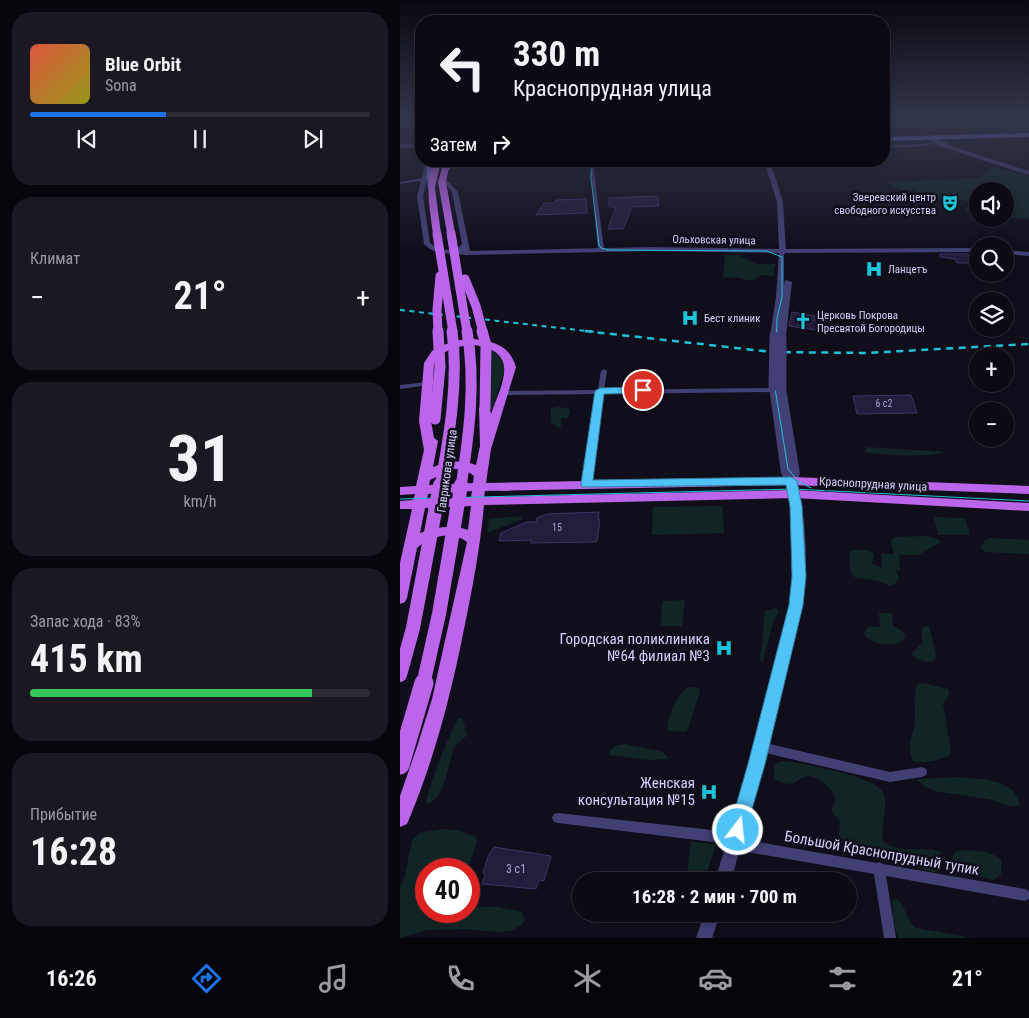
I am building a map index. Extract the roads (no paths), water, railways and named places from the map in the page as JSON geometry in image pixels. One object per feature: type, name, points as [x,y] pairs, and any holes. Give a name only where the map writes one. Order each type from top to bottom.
[{"type":"main road","points":[[427,176],[428,167]]},
{"type":"main road","name":"Гаврикова улица","points":[[400,765],[415,720],[438,628],[467,446],[473,377],[472,360],[449,257],[437,234],[431,189],[427,176],[434,167]]},
{"type":"main road","points":[[443,175],[445,167]]},
{"type":"main road","points":[[443,175],[449,167]]},
{"type":"main road","name":"Гаврикова улица","points":[[400,675],[413,628],[447,449],[454,380],[449,257],[451,233],[443,175]]},
{"type":"main road","points":[[449,257],[476,306],[486,345],[485,448]]},
{"type":"main road","points":[[400,598],[435,419],[440,367],[437,310],[449,257]]},
{"type":"main road","points":[[400,818],[439,709],[474,541],[479,480],[485,448],[511,371],[508,358],[496,348],[474,342],[448,345],[432,355],[429,362],[425,421],[430,452],[442,460],[455,462],[470,458],[485,448]]},
{"type":"main road","points":[[423,484],[440,468],[454,465],[470,467],[479,480]]},
{"type":"main road","name":"Краснопрудная улица","points":[[400,491],[423,484],[450,488],[479,480],[792,488],[1029,490]]},
{"type":"main road","name":"Краснопрудная улица","points":[[400,505],[792,488],[1029,507]]},
{"type":"main road","points":[[416,522],[423,530],[430,531],[459,529],[476,520]]},
{"type":"main road","points":[[410,546],[416,540],[430,534],[458,531],[465,533],[474,541]]},
{"type":"street","points":[[992,161],[1029,173]]},
{"type":"street","points":[[594,167],[592,170],[601,250]]},
{"type":"street","points":[[726,872],[761,747],[797,599],[798,527],[792,488],[786,473],[776,388],[780,255],[783,251],[780,202],[769,167]]},
{"type":"street","points":[[443,175],[455,192],[465,245],[467,250],[474,253]]},
{"type":"street","points":[[400,183],[427,176]]},
{"type":"street","name":"Ольховская улица","points":[[427,176],[420,196],[427,244],[434,250],[449,257],[474,253],[601,250],[969,250]]},
{"type":"street","points":[[449,257],[465,245]]},
{"type":"street","points":[[1014,253],[1029,254]]},
{"type":"street","points":[[586,484],[604,370]]},
{"type":"street","points":[[400,387],[428,384]]},
{"type":"street","points":[[504,393],[776,388]]},
{"type":"street","points":[[761,747],[890,777],[922,772]]},
{"type":"street","name":"Большой Краснопрудный тупик","points":[[558,818],[695,834],[735,841],[747,846],[1024,895]]},
{"type":"street","points":[[879,868],[890,938]]},
{"type":"street","points":[[704,938],[709,922]]},
{"type":"tram line","points":[[592,167],[591,178],[599,245],[601,248],[608,250],[767,251],[782,257],[782,297],[777,318],[775,388],[788,469],[798,481],[811,488]]},
{"type":"tram line","points":[[400,499],[793,489],[1029,501]]},
{"type":"railway","points":[[400,310],[596,332]]},
{"type":"railway","points":[[585,331],[772,352],[866,353],[1029,344]]},
{"type":"place","name":"Зверевский центр свободного искусства","points":[[950,203]]},
{"type":"place","name":"Ланцетъ","points":[[874,269]]},
{"type":"place","name":"Бест клиник","points":[[690,318]]},
{"type":"place","name":"Церковь Покрова Пресвятой Богородицы","points":[[803,321]]},
{"type":"place","name":"Городская поликлиника №64 филиал №3","points":[[724,648]]},
{"type":"place","name":"Женская консультация №15","points":[[709,792]]}]
